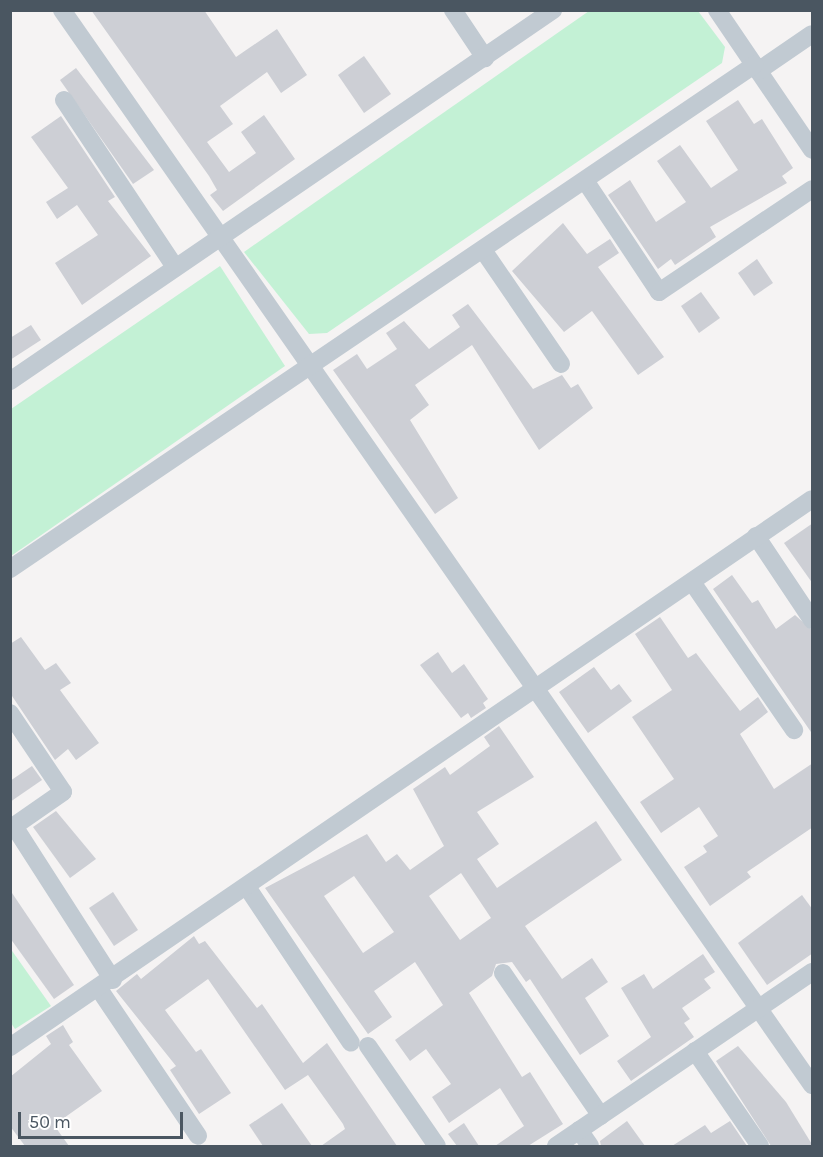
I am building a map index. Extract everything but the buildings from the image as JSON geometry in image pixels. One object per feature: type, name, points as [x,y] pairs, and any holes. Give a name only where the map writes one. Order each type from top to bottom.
[{"type":"street","points":[[62,10],[813,1085]]},
{"type":"street","points":[[453,10],[485,58]]},
{"type":"street","points":[[10,381],[554,10]]},
{"type":"street","points":[[717,10],[813,150]]},
{"type":"street","points":[[10,569],[308,365],[756,68],[813,34]]},
{"type":"street","points":[[63,100],[175,267]]},
{"type":"street","points":[[586,182],[659,292],[813,189]]},
{"type":"street","points":[[483,250],[561,364]]},
{"type":"street","points":[[10,1047],[106,984],[534,688],[813,499]]},
{"type":"street","points":[[756,536],[813,620]]},
{"type":"street","points":[[692,582],[794,730]]},
{"type":"street","points":[[10,713],[63,792],[14,826],[198,1136]]},
{"type":"street","points":[[246,887],[360,1045],[437,1146]]},
{"type":"street","points":[[556,1146],[813,972]]},
{"type":"street","points":[[503,973],[601,1116]]},
{"type":"street","points":[[695,1051],[760,1146]]},
{"type":"street","points":[[579,1130],[591,1146]]},
{"type":"green space","points":[[589,11],[698,11],[725,47],[722,63],[327,333],[309,334],[244,252]]},
{"type":"green space","points":[[220,266],[285,366],[11,556],[11,409]]},
{"type":"green space","points":[[10,948],[51,1006],[15,1029],[11,1023]]}]
